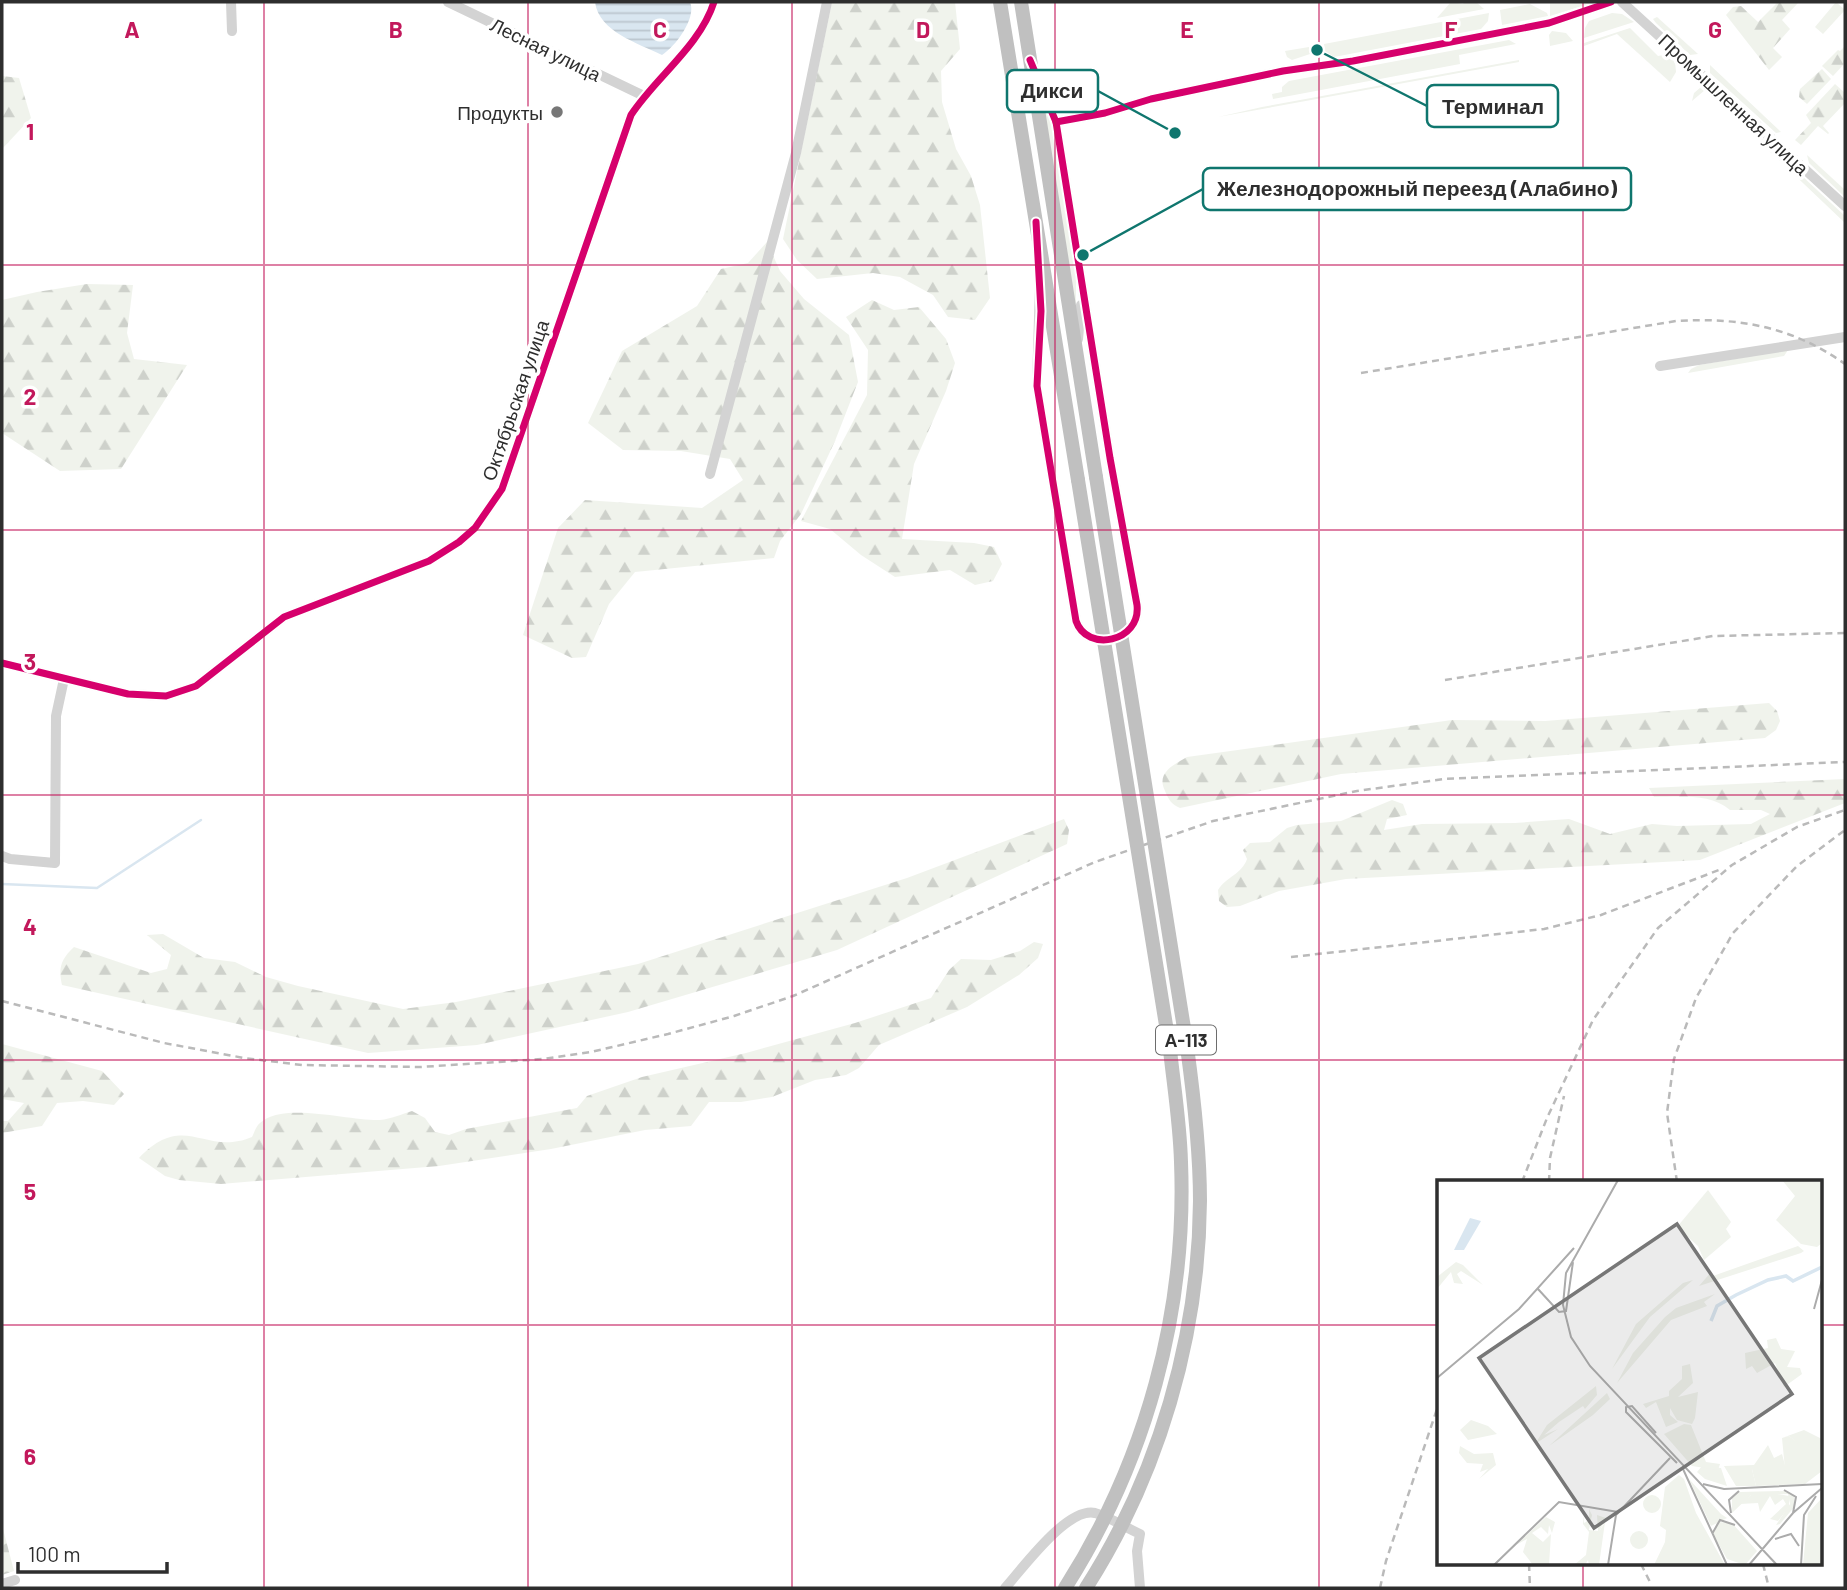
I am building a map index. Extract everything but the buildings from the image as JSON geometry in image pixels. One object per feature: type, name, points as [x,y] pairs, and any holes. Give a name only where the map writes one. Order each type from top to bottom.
[{"type":"highway","name":"А-113","points":[[1000,2],[1170,1050],[1178,1116],[1182,1202],[1176,1286],[1153,1396],[1114,1499],[1065,1588]]},
{"type":"highway","name":"А-113","points":[[1021,2],[1187,1047],[1196,1114],[1200,1202],[1194,1288],[1188,1327],[1170,1401],[1146,1471],[1130,1507],[1086,1588]]},
{"type":"street","points":[[232,2],[232,31]]},
{"type":"street","name":"Лесная улица","points":[[448,2],[644,96]]},
{"type":"street","name":"Октябрьская улица","points":[[2,663],[128,694],[166,696],[196,687],[284,617],[429,561],[475,528],[502,489],[631,115],[704,26],[714,2]]},
{"type":"street","points":[[710,474],[796,152],[827,2]]},
{"type":"street","points":[[1056,122],[1105,114],[1151,99],[1283,71],[1549,23],[1611,2]]},
{"type":"street","name":"Промышленная улица","points":[[1622,2],[1845,206]]},
{"type":"street","points":[[1030,60],[1056,122],[1138,613],[1137,620],[1123,636],[1106,639],[1091,637],[1084,633],[1076,621],[1040,412],[1036,363],[1041,311],[1037,222]]},
{"type":"street","points":[[1077,361],[1082,287]]},
{"type":"street","points":[[1660,366],[1845,337]]},
{"type":"street","points":[[2,856],[55,863],[56,716],[64,679]]},
{"type":"street","points":[[1005,1588],[1066,1522],[1087,1513],[1102,1516],[1140,1534],[1137,1551],[1140,1588]]},
{"type":"street","points":[[2,1584],[15,1580]]},
{"type":"green space","points":[[832,2],[955,2],[960,49],[941,71],[942,102],[956,149],[971,176],[980,205],[990,298],[975,320],[948,317],[933,295],[900,277],[873,273],[817,279],[797,260],[783,239]]},
{"type":"green space","points":[[1451,2],[1476,2],[1484,9],[1437,18]]},
{"type":"green space","points":[[1550,2],[1595,2],[1550,16]]},
{"type":"green space","points":[[1778,2],[1799,2],[1782,20],[1790,29],[1773,48],[1782,57],[1769,70],[1726,15],[1733,7],[1741,6],[1758,22]]},
{"type":"green space","points":[[1836,2],[1845,10],[1823,34],[1815,27]]},
{"type":"green space","points":[[1530,4],[1548,16],[1502,25],[1500,10]]},
{"type":"green space","points":[[1489,13],[1488,21],[1481,29],[1334,57],[1325,51],[1324,44]]},
{"type":"green space","points":[[1612,13],[1622,14],[1634,22],[1584,38],[1589,21]]},
{"type":"green space","points":[[1657,17],[1698,54],[1690,55],[1656,23],[1653,19]]},
{"type":"green space","points":[[1630,28],[1658,56],[1669,54],[1675,61],[1676,72],[1670,82],[1617,34],[1584,46],[1584,43]]},
{"type":"green space","points":[[1552,31],[1566,33],[1573,41],[1550,46],[1549,35]]},
{"type":"green space","points":[[1509,40],[1516,44],[1459,55],[1460,64],[1273,99],[1272,94],[1282,92],[1282,87],[1289,81]]},
{"type":"green space","points":[[1845,46],[1845,63],[1833,76],[1822,66]]},
{"type":"green space","points":[[1309,47],[1310,54],[1292,60],[1287,57],[1285,51]]},
{"type":"green space","points":[[1519,62],[1218,117],[1262,107]]},
{"type":"green space","points":[[1710,65],[1781,132],[1776,133],[1710,73]]},
{"type":"green space","points":[[1822,69],[1831,79],[1807,104],[1799,97],[1800,89]]},
{"type":"green space","points":[[2,76],[19,78],[31,118],[2,149]]},
{"type":"green space","points":[[1835,84],[1845,93],[1845,103],[1823,126],[1829,133],[1818,126],[1801,145],[1795,140],[1811,123],[1806,115]]},
{"type":"green space","points":[[1701,87],[1707,88],[1845,216],[1845,223],[1705,90],[1692,101],[1694,93]]},
{"type":"green space","points":[[1041,98],[1051,122],[1076,275],[1076,308]]},
{"type":"green space","points":[[1807,155],[1845,190],[1845,197],[1809,163]]},
{"type":"green space","points":[[767,242],[780,271],[804,299],[849,335],[858,382],[835,441],[801,514],[780,541],[774,558],[635,572],[609,604],[586,657],[572,658],[523,635],[558,528],[585,500],[702,508],[743,480],[730,459],[681,451],[623,450],[588,423],[622,351],[697,306],[721,269],[748,263]]},
{"type":"green space","points":[[87,284],[133,285],[127,333],[134,359],[187,365],[121,469],[60,471],[2,433],[2,300]]},
{"type":"green space","points":[[872,300],[894,310],[919,307],[946,339],[955,363],[946,391],[914,464],[902,539],[974,543],[994,547],[1002,564],[993,581],[975,585],[950,570],[895,577],[861,555],[830,529],[801,521],[867,395],[868,350],[846,317]]},
{"type":"green space","points":[[1788,350],[1784,356],[1688,373],[1699,365]]},
{"type":"green space","points":[[1769,703],[1777,711],[1780,721],[1776,730],[1765,738],[1341,774],[1180,808],[1171,801],[1163,785],[1167,770],[1187,757],[1452,720],[1545,721]]},
{"type":"green space","points":[[1845,779],[1845,803],[1700,860],[1346,879],[1279,891],[1240,906],[1227,907],[1219,901],[1218,890],[1245,864],[1247,859],[1243,850],[1250,843],[1270,842],[1287,828],[1297,825],[1341,821],[1392,800],[1403,804],[1407,815],[1387,819],[1384,830],[1422,824],[1515,823],[1569,819],[1610,834],[1652,824],[1751,824],[1770,814],[1761,810],[1730,810],[1704,798],[1654,797],[1649,788]]},
{"type":"green space","points":[[1064,819],[1069,830],[1067,844],[837,950],[628,1012],[477,1045],[368,1053],[62,985],[61,979],[62,964],[74,947],[151,973],[167,969],[171,955],[147,935],[163,934],[204,958],[235,962],[266,977],[298,986],[403,1009],[456,1002],[638,964],[907,878]]},
{"type":"green space","points":[[1034,942],[1043,944],[1038,958],[1019,975],[967,1007],[879,1045],[859,1068],[846,1075],[815,1080],[772,1097],[741,1102],[709,1102],[691,1126],[645,1130],[551,1149],[439,1166],[221,1184],[165,1176],[139,1158],[155,1144],[169,1137],[235,1142],[252,1137],[260,1123],[284,1113],[380,1120],[412,1111],[425,1118],[435,1132],[449,1135],[466,1129],[577,1108],[587,1096],[642,1077],[746,1053],[855,1023],[931,998],[949,970],[961,959],[991,960],[1020,951]]},
{"type":"green space","points":[[2,1044],[102,1071],[124,1094],[114,1105],[83,1101],[57,1103],[42,1126],[2,1133],[2,1121],[8,1121],[24,1103],[2,1099]]},
{"type":"green space","points":[[2,1525],[14,1571],[2,1575]]},
{"type":"shaded area","points":[[595,2],[690,2],[691,9],[684,32],[662,55],[612,29],[598,12]]},
{"type":"waterway","points":[[2,884],[97,888],[201,820]]},
{"type":"railway","points":[[1361,373],[1676,321],[1699,320],[1743,323],[1785,333],[1806,341],[1845,364]]},
{"type":"railway","points":[[1445,680],[1713,636],[1845,633]]},
{"type":"railway","points":[[2,1001],[164,1043],[244,1058],[302,1065],[421,1067],[543,1059],[591,1052],[668,1034],[793,996],[1095,862],[1213,821],[1357,791],[1444,779],[1845,762]]},
{"type":"railway","points":[[1523,1180],[1547,1118],[1593,1020],[1658,928],[1732,865],[1797,827],[1845,810]]},
{"type":"railway","points":[[1677,1180],[1667,1113],[1674,1059],[1696,998],[1733,933],[1797,866],[1845,830]]},
{"type":"railway","points":[[1291,957],[1544,929],[1601,915],[1719,870]]},
{"type":"railway","points":[[1549,1180],[1550,1158],[1564,1096]]},
{"type":"railway","points":[[1380,1588],[1386,1561],[1437,1409]]},
{"type":"railway","points":[[1529,1566],[1530,1588]]},
{"type":"railway","points":[[1642,1566],[1650,1582]]},
{"type":"railway","points":[[1764,1566],[1769,1588]]},
{"type":"cycle path","points":[[2,663],[128,694],[166,696],[196,686],[284,617],[429,561],[475,528],[502,489],[631,115],[699,33],[714,2]]},
{"type":"cycle path","points":[[1056,122],[1283,71],[1353,61],[1549,23],[1611,2]]},
{"type":"cycle path","points":[[1030,60],[1056,122],[1110,458],[1137,605],[1136,618],[1131,628],[1112,639],[1091,637],[1082,631],[1076,621],[1037,386],[1041,311],[1036,222]]},
{"type":"place","name":"Терминал","points":[[1317,50]]},
{"type":"place","name":"Продукты","points":[[557,112]]},
{"type":"place","name":"Дикси","points":[[1175,133]]},
{"type":"place","name":"Железнодорожный переезд (Алабино)","points":[[1083,255]]}]
